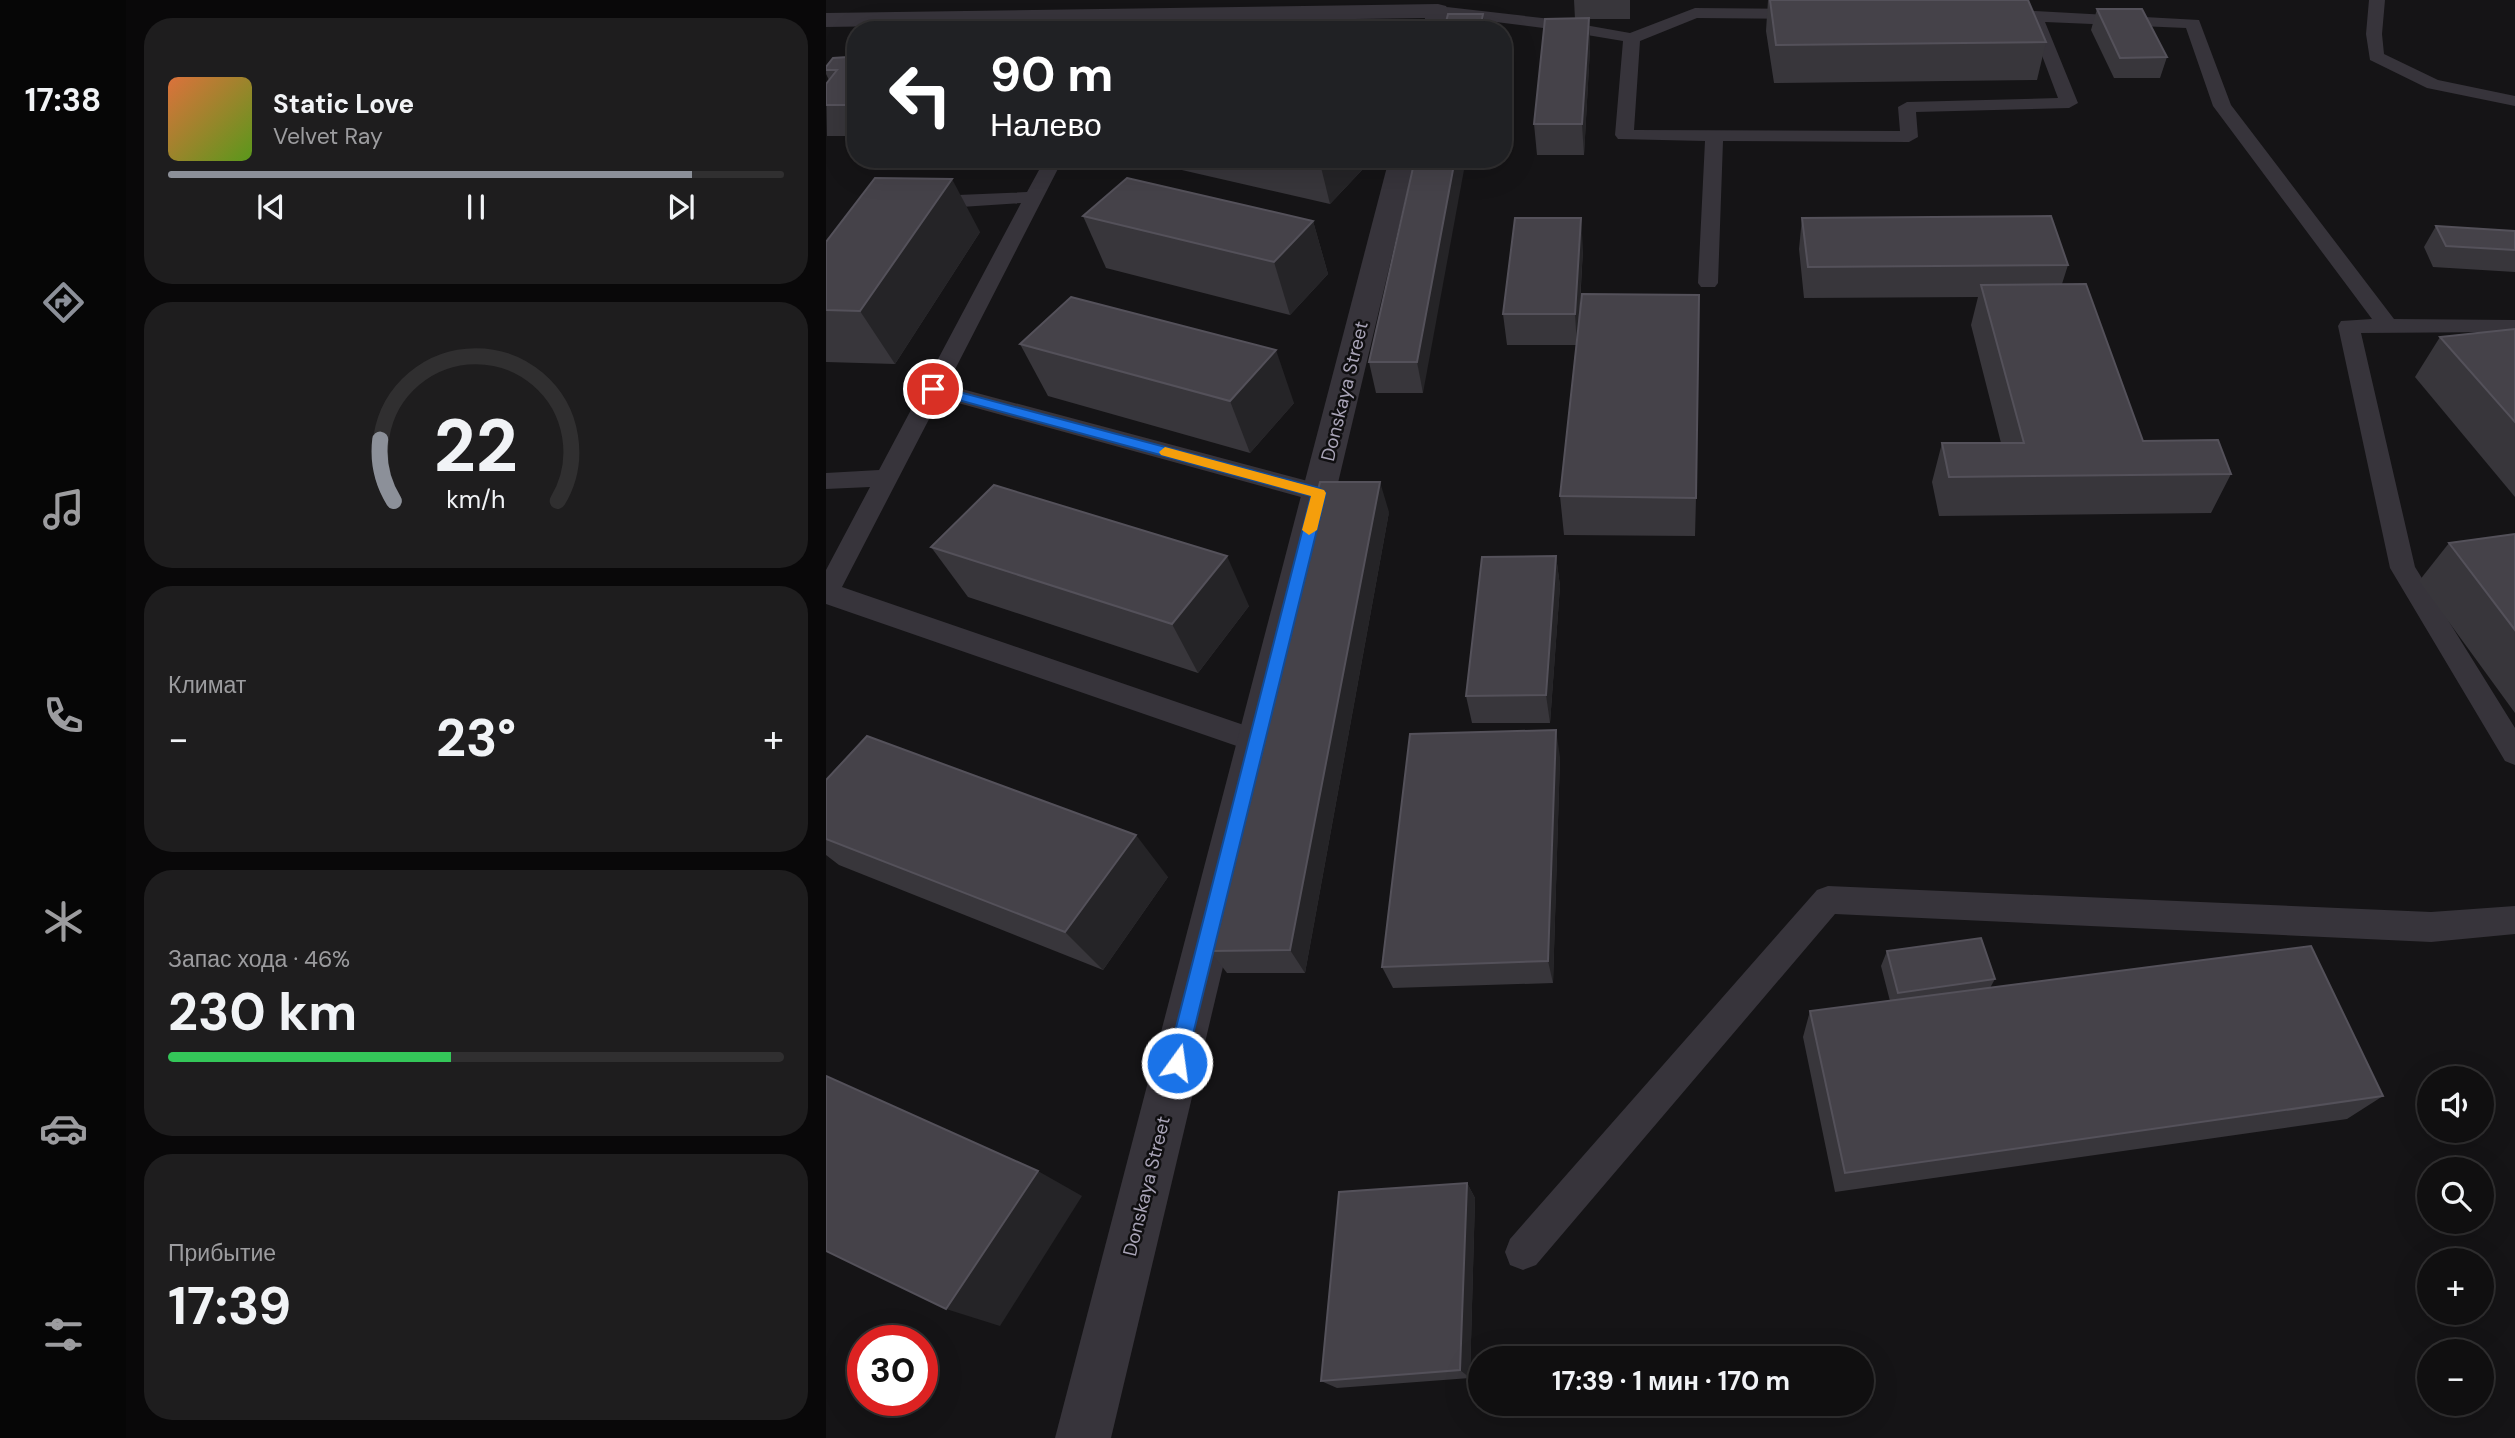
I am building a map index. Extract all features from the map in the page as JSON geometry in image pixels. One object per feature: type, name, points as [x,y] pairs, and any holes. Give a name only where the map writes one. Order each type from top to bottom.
[{"type":"street","points":[[826,20],[1203,15],[1336,6],[1436,21]]},
{"type":"street","name":"Donskaya Street","points":[[1083,1438],[1400,168]]},
{"type":"lane","points":[[2377,0],[2374,34],[2376,56],[2433,84],[2515,101]]},
{"type":"lane","points":[[1512,23],[1551,24],[1632,38],[1695,13],[1818,14]]},
{"type":"lane","points":[[1195,21],[1203,15]]},
{"type":"lane","points":[[1981,15],[2193,23],[2222,106],[2388,326]]},
{"type":"lane","points":[[1632,38],[1624,135],[1909,136],[1907,107],[2069,103],[2035,16]]},
{"type":"lane","points":[[1708,283],[1714,135]]},
{"type":"lane","points":[[1049,168],[827,593],[1257,741]]},
{"type":"lane","points":[[907,222],[958,201],[1034,197]]},
{"type":"lane","points":[[2515,333],[2508,326],[2349,326],[2403,568],[2515,752]]},
{"type":"lane","points":[[933,389],[1319,493]]},
{"type":"lane","points":[[826,481],[887,478]]},
{"type":"lane","points":[[1523,1252],[1828,900],[2431,928],[2515,920]]},
{"type":"building","points":[[1770,0],[2028,0],[2046,42],[1776,45]]},
{"type":"building","points":[[2097,9],[2142,9],[2167,57],[2120,58]]},
{"type":"building","points":[[1448,14],[1483,14],[1482,21],[1446,21]]},
{"type":"building","points":[[1589,18],[1582,124],[1534,124],[1545,19]]},
{"type":"building","points":[[847,57],[847,105],[826,105],[826,84],[837,70],[826,70],[833,58]]},
{"type":"building","points":[[1413,168],[1453,168],[1417,362],[1369,362]]},
{"type":"building","points":[[875,178],[952,179],[860,311],[826,310],[826,242]]},
{"type":"building","points":[[1127,178],[1313,221],[1274,262],[1083,216]]},
{"type":"building","points":[[2051,216],[2068,265],[1808,267],[1802,218]]},
{"type":"building","points":[[1515,218],[1581,218],[1575,314],[1503,314]]},
{"type":"building","points":[[2436,226],[2515,231],[2515,250],[2446,246]]},
{"type":"building","points":[[2086,284],[2143,441],[2218,440],[2231,474],[1949,477],[1942,443],[2024,443],[1981,285]]},
{"type":"building","points":[[1582,294],[1699,295],[1696,498],[1560,496]]},
{"type":"building","points":[[1071,297],[1276,350],[1230,401],[1020,344]]},
{"type":"building","points":[[2515,329],[2515,422],[2440,337]]},
{"type":"building","points":[[1320,482],[1380,482],[1290,950],[1210,951]]},
{"type":"building","points":[[994,485],[1227,556],[1172,624],[931,547]]},
{"type":"building","points":[[2515,534],[2515,630],[2449,543]]},
{"type":"building","points":[[1556,556],[1546,695],[1466,696],[1482,557]]},
{"type":"building","points":[[1556,730],[1548,961],[1382,967],[1410,734]]},
{"type":"building","points":[[867,736],[1136,835],[1065,932],[826,839],[826,780]]},
{"type":"building","points":[[1981,938],[1995,979],[1898,993],[1887,951]]},
{"type":"building","points":[[2311,946],[2383,1096],[1845,1173],[1810,1011]]},
{"type":"building","points":[[826,1076],[1038,1171],[946,1309],[826,1251]]},
{"type":"building","points":[[1467,1183],[1460,1370],[1321,1381],[1339,1192]]},
{"type":"slow traffic","points":[[1165,452],[1319,493],[1309,530]]},
{"type":"route","points":[[933,389],[1319,493],[1177,1063]]}]
